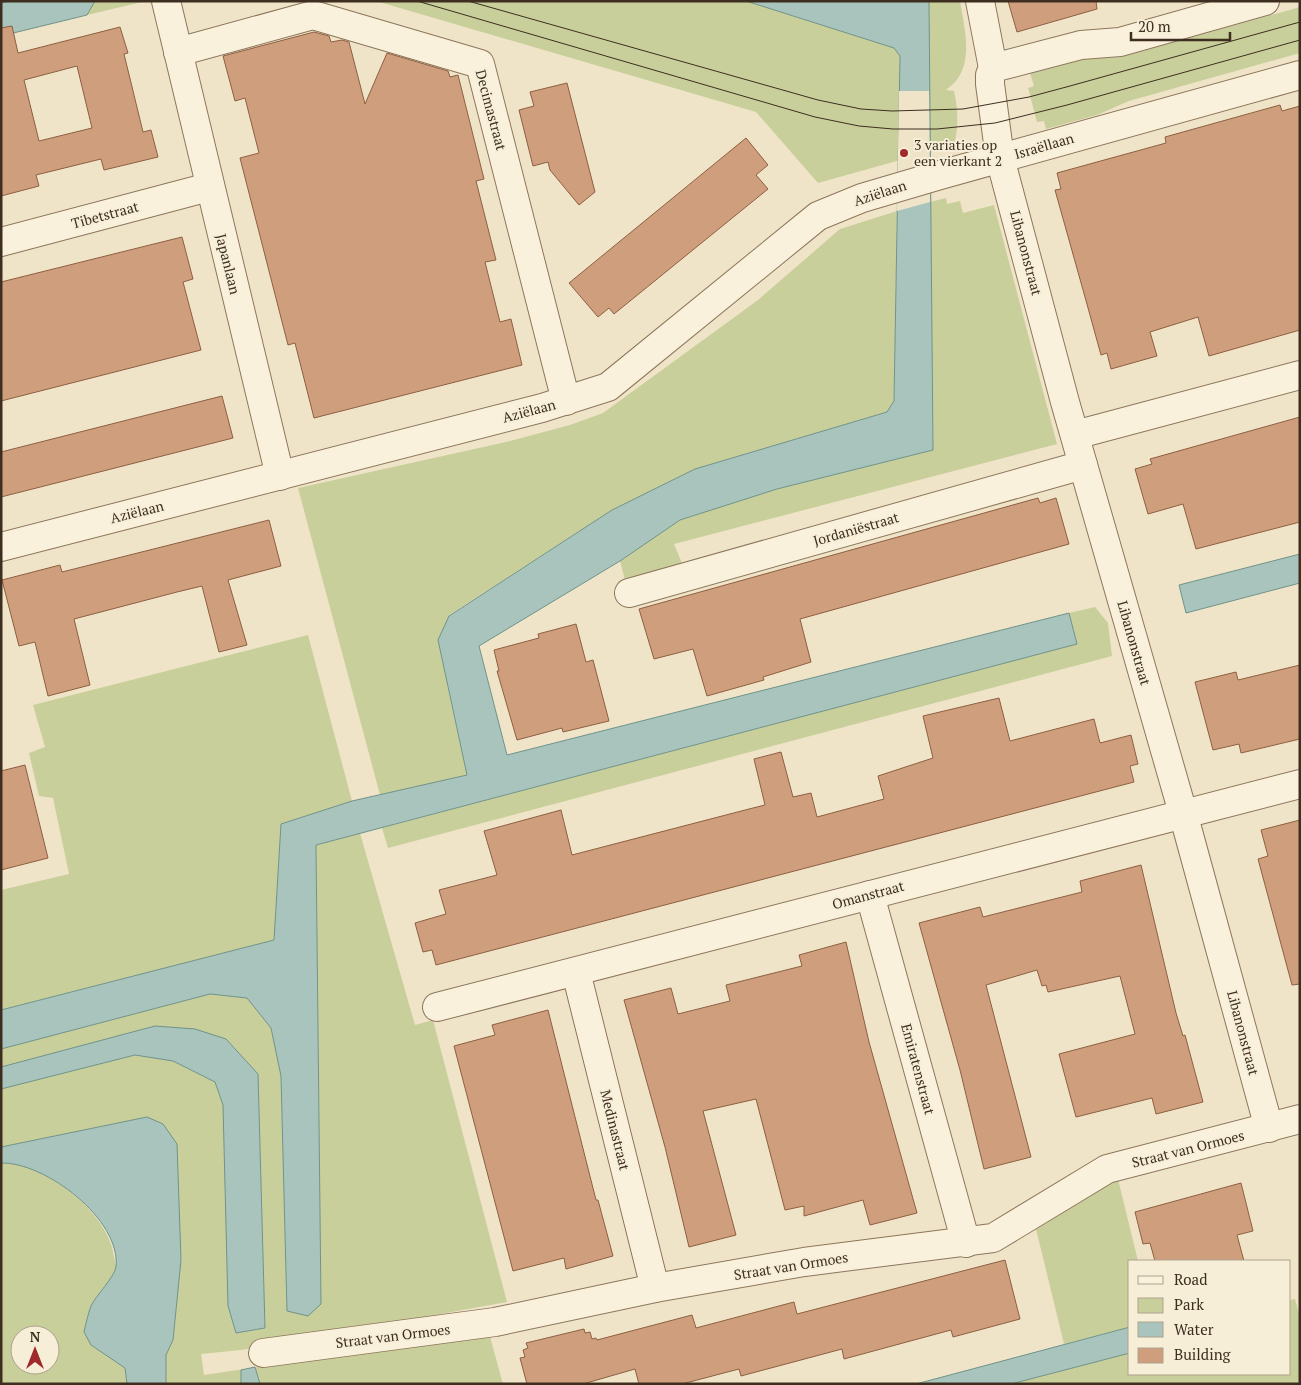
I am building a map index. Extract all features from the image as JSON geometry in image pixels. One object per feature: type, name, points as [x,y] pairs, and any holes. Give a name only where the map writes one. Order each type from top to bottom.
[{"type":"street","name":"Japanlaan","points":[[166,1],[280,476]]},
{"type":"street","name":"Israëllaan","points":[[980,1],[993,68],[990,75],[990,84],[1000,158],[1300,75]]},
{"type":"street","points":[[993,68],[1081,45],[1120,42],[1265,1]]},
{"type":"street","name":"Decimastraat","points":[[178,52],[313,15],[480,64],[566,401]]},
{"type":"street","name":"Aziëlaan","points":[[1,547],[566,401],[608,387],[818,216],[862,198],[1000,158]]},
{"type":"street","name":"Libanonstraat","points":[[1000,158],[1075,435],[1183,813],[1269,1128]]},
{"type":"street","name":"Tibetstraat","points":[[1,242],[210,187]]},
{"type":"street","points":[[1075,435],[1300,374]]},
{"type":"street","name":"Jordaniëstraat","points":[[629,592],[1084,465]]},
{"type":"street","name":"Omanstraat","points":[[437,1007],[1300,784]]},
{"type":"street","name":"Emiratenstraat","points":[[870,895],[966,1243]]},
{"type":"street","name":"Medinastraat","points":[[576,972],[655,1288]]},
{"type":"street","name":"Straat van Ormoes","points":[[263,1352],[495,1322],[655,1288],[804,1262],[966,1243],[993,1238],[1107,1169],[1300,1119]]},
{"type":"green space","points":[[95,1],[142,1],[142,2],[87,15]]},
{"type":"green space","points":[[376,1],[746,1],[894,48],[900,56],[899,91],[929,90],[929,1],[960,1],[966,37],[965,61],[962,72],[946,90],[954,91],[957,118],[956,138],[954,145],[818,183],[756,112]]},
{"type":"green space","points":[[1300,7],[1300,53],[1129,101],[1097,115],[1046,129],[1044,121],[1037,122],[1028,88],[1034,86],[1030,73],[1086,59],[1121,57]]},
{"type":"green space","points":[[946,198],[947,204],[960,201],[963,213],[994,205],[1057,444],[674,544],[684,568],[626,584],[620,561],[680,520],[777,489],[933,450],[930,202]]},
{"type":"green space","points":[[897,211],[894,401],[887,412],[695,469],[612,510],[449,615],[447,684],[467,775],[380,795],[298,488],[506,442],[570,425],[603,413],[758,300],[840,229]]},
{"type":"green space","points":[[1095,607],[1108,623],[1112,656],[388,848],[382,828],[1076,644],[1069,613]]},
{"type":"green space","points":[[308,635],[352,801],[281,824],[274,940],[1,1010],[1,890],[69,874],[53,798],[39,796],[29,753],[45,747],[33,705]]},
{"type":"green space","points":[[360,833],[415,1025],[433,1020],[507,1302],[241,1350],[201,1354],[204,1375],[489,1333],[503,1384],[166,1384],[166,1355],[173,1340],[181,1260],[147,1117],[1,1147],[1,1089],[135,1055],[173,1061],[215,1082],[223,1105],[236,1333],[265,1328],[258,1074],[155,1026],[1,1067],[1,1049],[210,994],[247,998],[271,1028],[281,1076],[287,1311],[321,1304],[316,845]]},
{"type":"green space","points":[[1,1163],[18,1165],[36,1171],[55,1181],[72,1193],[101,1224],[110,1240],[116,1268],[112,1277],[92,1304],[89,1318],[91,1345],[125,1368],[127,1384],[1,1384]]},
{"type":"green space","points":[[1118,1179],[1138,1260],[1128,1260],[1128,1328],[1064,1344],[1036,1229]]},
{"type":"green space","points":[[1295,1299],[1300,1317],[1300,1384],[1011,1384],[1128,1354],[1128,1375],[1291,1375],[1291,1300]]},
{"type":"water","points":[[10,1],[95,1],[87,15],[1,36],[1,3]]},
{"type":"water","points":[[746,1],[929,1],[933,450],[777,489],[680,520],[620,561],[479,646],[507,755],[1069,613],[1077,644],[316,845],[321,1304],[308,1316],[287,1311],[281,1076],[271,1028],[247,998],[210,994],[1,1049],[1,1010],[274,940],[281,824],[352,801],[467,775],[438,640],[449,616],[612,510],[695,469],[887,412],[894,401],[900,56],[894,48]]},
{"type":"water","points":[[1300,554],[1300,583],[1186,613],[1179,585]]},
{"type":"water","points":[[155,1026],[195,1029],[226,1039],[258,1074],[265,1328],[236,1333],[228,1306],[223,1105],[215,1082],[173,1061],[135,1055],[1,1089],[1,1067]]},
{"type":"water","points":[[147,1117],[163,1124],[177,1144],[181,1260],[173,1340],[166,1355],[166,1384],[127,1384],[125,1368],[91,1345],[84,1332],[91,1306],[116,1267],[114,1249],[106,1230],[77,1197],[58,1183],[38,1172],[19,1165],[1,1163],[1,1147]]},
{"type":"water","points":[[1128,1328],[1128,1354],[1011,1384],[916,1384]]},
{"type":"water","points":[[255,1367],[260,1384],[241,1384],[241,1370]]},
{"type":"pier","points":[[899,91],[929,91],[930,202],[897,211]]},
{"type":"building","points":[[1008,1],[1096,1],[1097,9],[1017,32]]},
{"type":"building","points":[[12,26],[18,53],[120,27],[128,53],[124,54],[143,132],[151,130],[158,157],[104,170],[101,159],[36,175],[39,186],[1,196],[1,28]],"holes":[[[77,66],[92,128],[39,141],[24,80]]]},
{"type":"building","points":[[314,32],[329,36],[331,42],[342,40],[349,42],[365,104],[387,53],[448,71],[450,77],[458,75],[484,179],[476,181],[496,260],[485,262],[500,322],[511,319],[522,365],[314,418],[295,343],[288,345],[240,158],[259,153],[245,98],[235,101],[223,56]]},
{"type":"building","points":[[567,83],[595,192],[579,205],[550,170],[548,162],[533,166],[519,110],[534,106],[530,92]]},
{"type":"building","points":[[1280,105],[1282,111],[1300,106],[1300,330],[1209,356],[1198,317],[1150,332],[1157,356],[1111,369],[1107,353],[1101,355],[1055,190],[1061,189],[1057,173],[1166,143],[1165,137]]},
{"type":"building","points":[[746,138],[768,165],[756,175],[768,189],[614,314],[609,308],[598,317],[569,283]]},
{"type":"building","points":[[182,237],[193,279],[183,282],[201,350],[1,401],[1,282]]},
{"type":"building","points":[[222,396],[233,438],[1,497],[1,452]]},
{"type":"building","points":[[1300,417],[1300,522],[1196,549],[1183,504],[1148,514],[1135,469],[1152,464],[1150,459]]},
{"type":"building","points":[[1038,498],[1040,503],[1056,498],[1069,544],[800,619],[811,662],[763,677],[764,680],[707,696],[693,649],[654,659],[639,609]]},
{"type":"building","points":[[269,520],[281,566],[228,580],[247,645],[219,652],[202,586],[177,592],[74,619],[90,685],[48,696],[35,642],[19,646],[2,580],[60,565],[62,572]]},
{"type":"building","points":[[576,624],[586,662],[593,660],[609,721],[563,732],[562,728],[517,740],[497,671],[499,671],[494,650],[539,638],[538,634]]},
{"type":"building","points":[[1300,665],[1300,739],[1241,753],[1239,744],[1213,750],[1195,682],[1236,672],[1238,680]]},
{"type":"building","points":[[999,698],[1010,741],[1094,719],[1100,743],[1131,735],[1138,764],[1130,766],[1134,782],[436,965],[432,950],[423,952],[415,923],[446,914],[439,890],[497,875],[484,831],[561,810],[572,855],[765,805],[754,759],[781,752],[793,797],[811,793],[817,817],[884,799],[878,776],[933,758],[923,716]]},
{"type":"building","points":[[25,765],[48,858],[1,870],[1,771]]},
{"type":"building","points":[[1300,820],[1300,984],[1292,985],[1258,859],[1268,856],[1261,830]]},
{"type":"building","points":[[1141,865],[1176,1013],[1183,1036],[1185,1035],[1203,1102],[1156,1114],[1152,1098],[1076,1117],[1059,1054],[1135,1034],[1120,976],[1048,992],[1046,985],[1042,986],[1037,970],[986,985],[1031,1157],[984,1169],[960,1070],[919,923],[980,907],[983,917],[1082,892],[1080,881]]},
{"type":"building","points":[[846,942],[869,1042],[917,1213],[870,1225],[863,1200],[804,1216],[804,1206],[785,1210],[756,1099],[703,1111],[736,1235],[689,1247],[665,1147],[624,1000],[671,988],[678,1014],[730,1001],[726,985],[802,966],[799,955]]},
{"type":"building","points":[[548,1010],[596,1200],[598,1200],[613,1256],[566,1269],[564,1258],[513,1271],[454,1046],[495,1035],[492,1025]]},
{"type":"building","points":[[1241,1183],[1253,1231],[1237,1235],[1244,1260],[1155,1260],[1150,1243],[1143,1244],[1135,1212]]},
{"type":"building","points":[[1005,1260],[1020,1319],[953,1337],[951,1330],[844,1359],[842,1349],[741,1376],[739,1369],[682,1384],[639,1384],[635,1369],[583,1384],[527,1384],[520,1358],[525,1357],[523,1350],[528,1348],[526,1343],[584,1329],[585,1333],[590,1332],[592,1339],[596,1338],[597,1340],[692,1315],[696,1328],[794,1302],[797,1314]]},
{"type":"tram line","points":[[417,1],[815,117],[859,126],[893,129],[937,129],[995,123],[1067,105],[1300,40]]},
{"type":"tram line","points":[[468,1],[818,100],[861,109],[892,111],[963,109],[1029,97],[1300,22]]},
{"type":"place","name":"3 variaties op een vierkant 2","points":[[904,153]]}]
